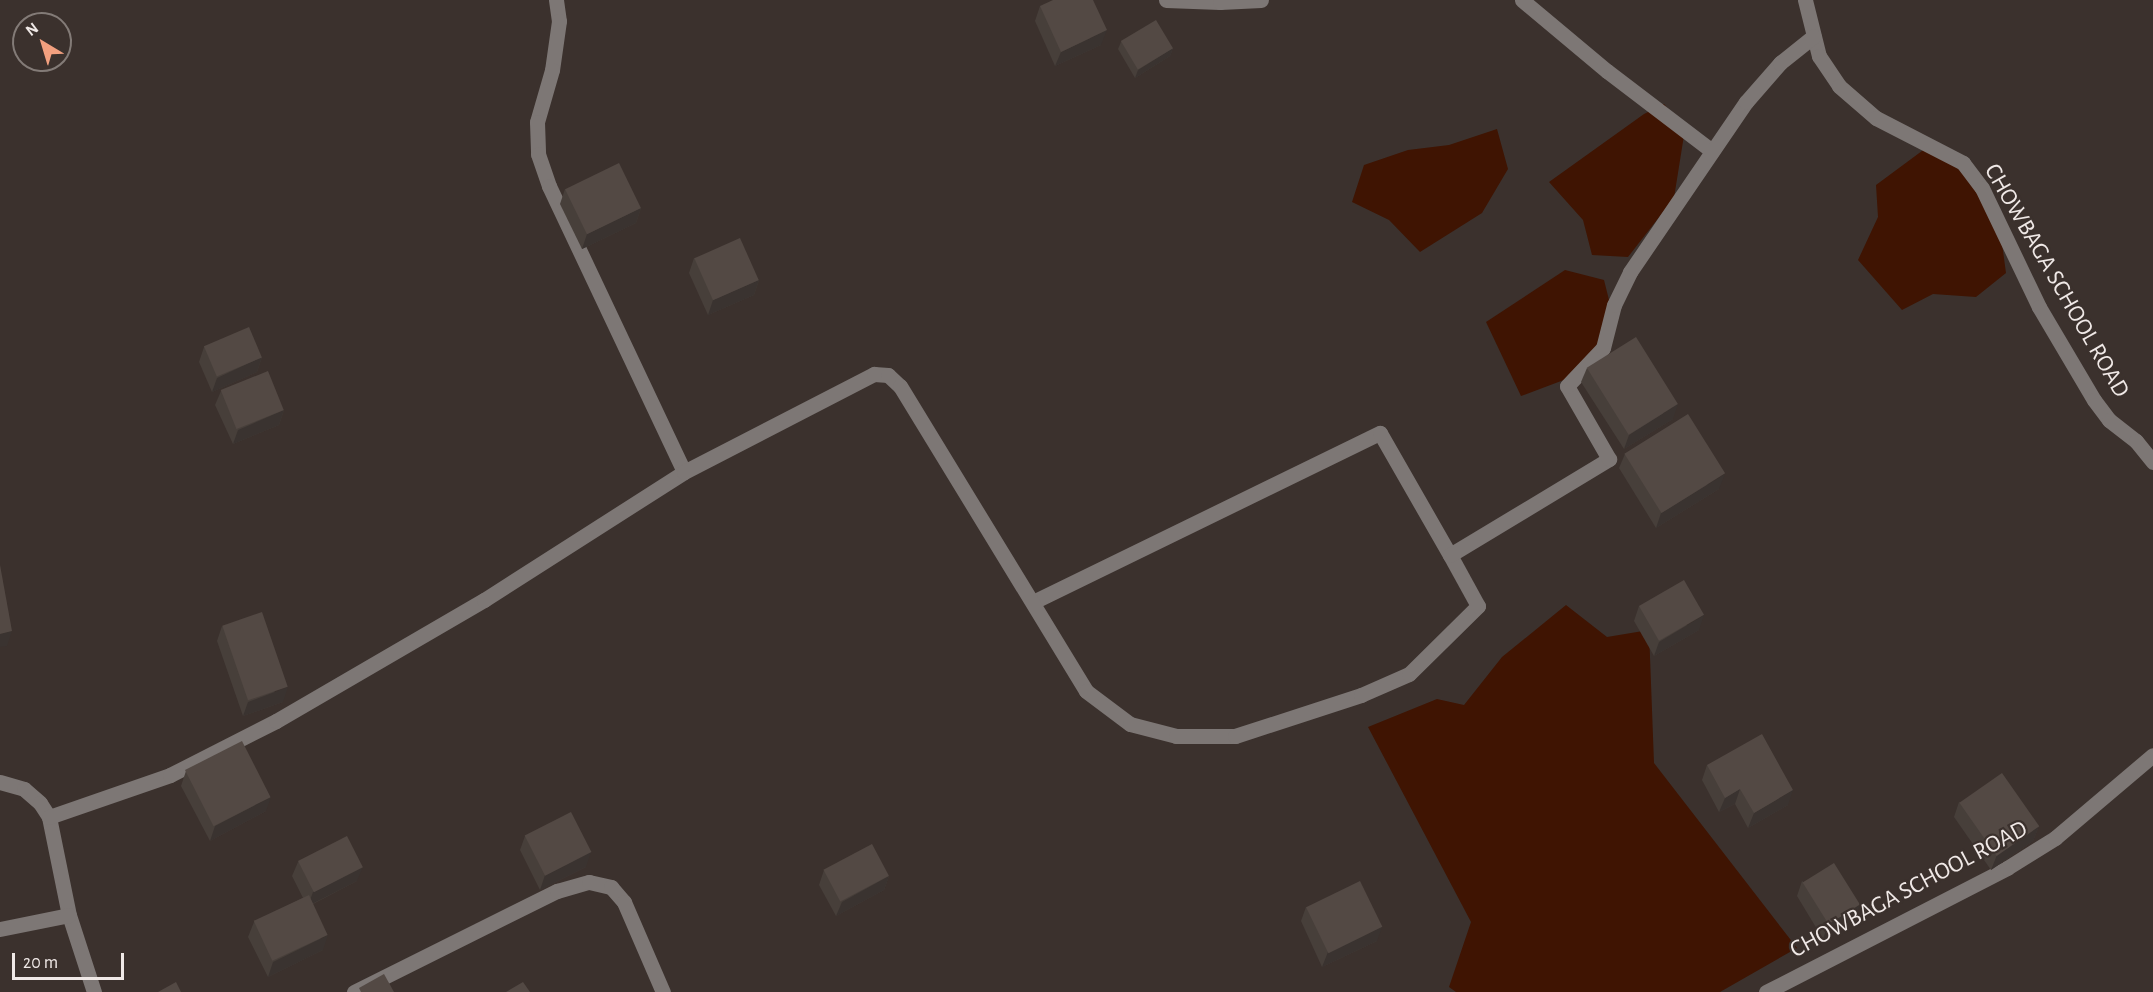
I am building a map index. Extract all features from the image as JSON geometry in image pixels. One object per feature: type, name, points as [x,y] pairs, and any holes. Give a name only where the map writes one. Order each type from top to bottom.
[{"type":"street","points":[[556,0],[560,21],[552,70],[537,122],[538,154],[549,186],[684,472]]},
{"type":"street","points":[[1166,0],[1261,0]]},
{"type":"street","name":"CHOWBAGA SCHOOL ROAD","points":[[1805,0],[1819,56],[1839,86],[1876,118],[1963,163],[1982,189],[2039,307],[2094,400],[2109,420],[2136,441],[2153,462]]},
{"type":"street","points":[[1533,3],[1607,71],[1712,151]]},
{"type":"street","points":[[1450,555],[1609,459],[1567,386],[1603,348],[1614,305],[1630,272],[1746,102],[1780,63],[1814,36]]},
{"type":"street","points":[[49,817],[170,775],[276,721],[484,600],[684,472],[874,374],[888,375],[900,386],[1086,692],[1130,724],[1176,736],[1234,736],[1361,695],[1409,674],[1478,606],[1380,433],[1033,602]]},
{"type":"street","name":"CHOWBAGA SCHOOL ROAD","points":[[1766,992],[2007,868],[2055,838],[2153,754]]},
{"type":"street","points":[[0,782],[24,789],[40,803],[49,817],[69,915],[94,992]]},
{"type":"street","points":[[354,992],[557,891],[589,882],[611,887],[624,902],[663,992]]},
{"type":"street","points":[[0,929],[69,915]]},
{"type":"shaded area","points":[[1664,104],[1685,129],[1674,198],[1628,257],[1592,255],[1583,220],[1549,182],[1644,114]]},
{"type":"shaded area","points":[[1497,129],[1508,169],[1482,213],[1420,252],[1389,220],[1352,202],[1364,165],[1408,150],[1449,145]]},
{"type":"shaded area","points":[[1926,148],[1973,166],[1999,221],[2006,273],[1976,297],[1933,294],[1902,310],[1858,260],[1878,217],[1876,185]]},
{"type":"shaded area","points":[[1565,270],[1604,280],[1615,324],[1569,378],[1521,396],[1486,322]]},
{"type":"shaded area","points":[[1566,605],[1607,637],[1649,630],[1654,763],[1797,948],[1720,992],[1456,992],[1449,987],[1471,922],[1368,727],[1437,699],[1464,705],[1502,657]]},
{"type":"building","points":[[1053,0],[1093,0],[1107,30],[1061,52],[1040,6]]},
{"type":"building","points":[[1156,20],[1173,48],[1138,69],[1121,41]]},
{"type":"building","points":[[619,163],[641,208],[587,234],[565,189]]},
{"type":"building","points":[[740,238],[759,280],[713,300],[694,258]]},
{"type":"building","points":[[249,327],[262,357],[217,377],[204,346]]},
{"type":"building","points":[[1636,337],[1678,404],[1629,435],[1587,368]]},
{"type":"building","points":[[268,371],[284,410],[236,429],[221,390]]},
{"type":"building","points":[[1688,414],[1725,473],[1661,513],[1624,454]]},
{"type":"building","points":[[0,565],[12,631],[0,634]]},
{"type":"building","points":[[1684,580],[1704,615],[1659,641],[1639,606]]},
{"type":"building","points":[[262,612],[288,687],[248,700],[222,626]]},
{"type":"building","points":[[1762,734],[1793,790],[1754,813],[1740,789],[1725,798],[1707,765]]},
{"type":"building","points":[[242,741],[271,797],[214,826],[185,770]]},
{"type":"building","points":[[2002,773],[2039,826],[1997,856],[1959,803]]},
{"type":"building","points":[[571,812],[591,852],[545,876],[525,836]]},
{"type":"building","points":[[347,836],[363,867],[314,892],[298,861]]},
{"type":"building","points":[[872,844],[889,876],[840,902],[823,870]]},
{"type":"building","points":[[1834,863],[1860,905],[1829,924],[1803,883]]},
{"type":"building","points":[[1360,881],[1382,927],[1328,953],[1306,907]]},
{"type":"building","points":[[309,895],[328,935],[272,961],[254,921]]},
{"type":"building","points":[[384,974],[394,992],[361,992],[359,988]]},
{"type":"building","points":[[176,982],[181,992],[158,992]]},
{"type":"building","points":[[523,982],[530,992],[506,992]]}]
